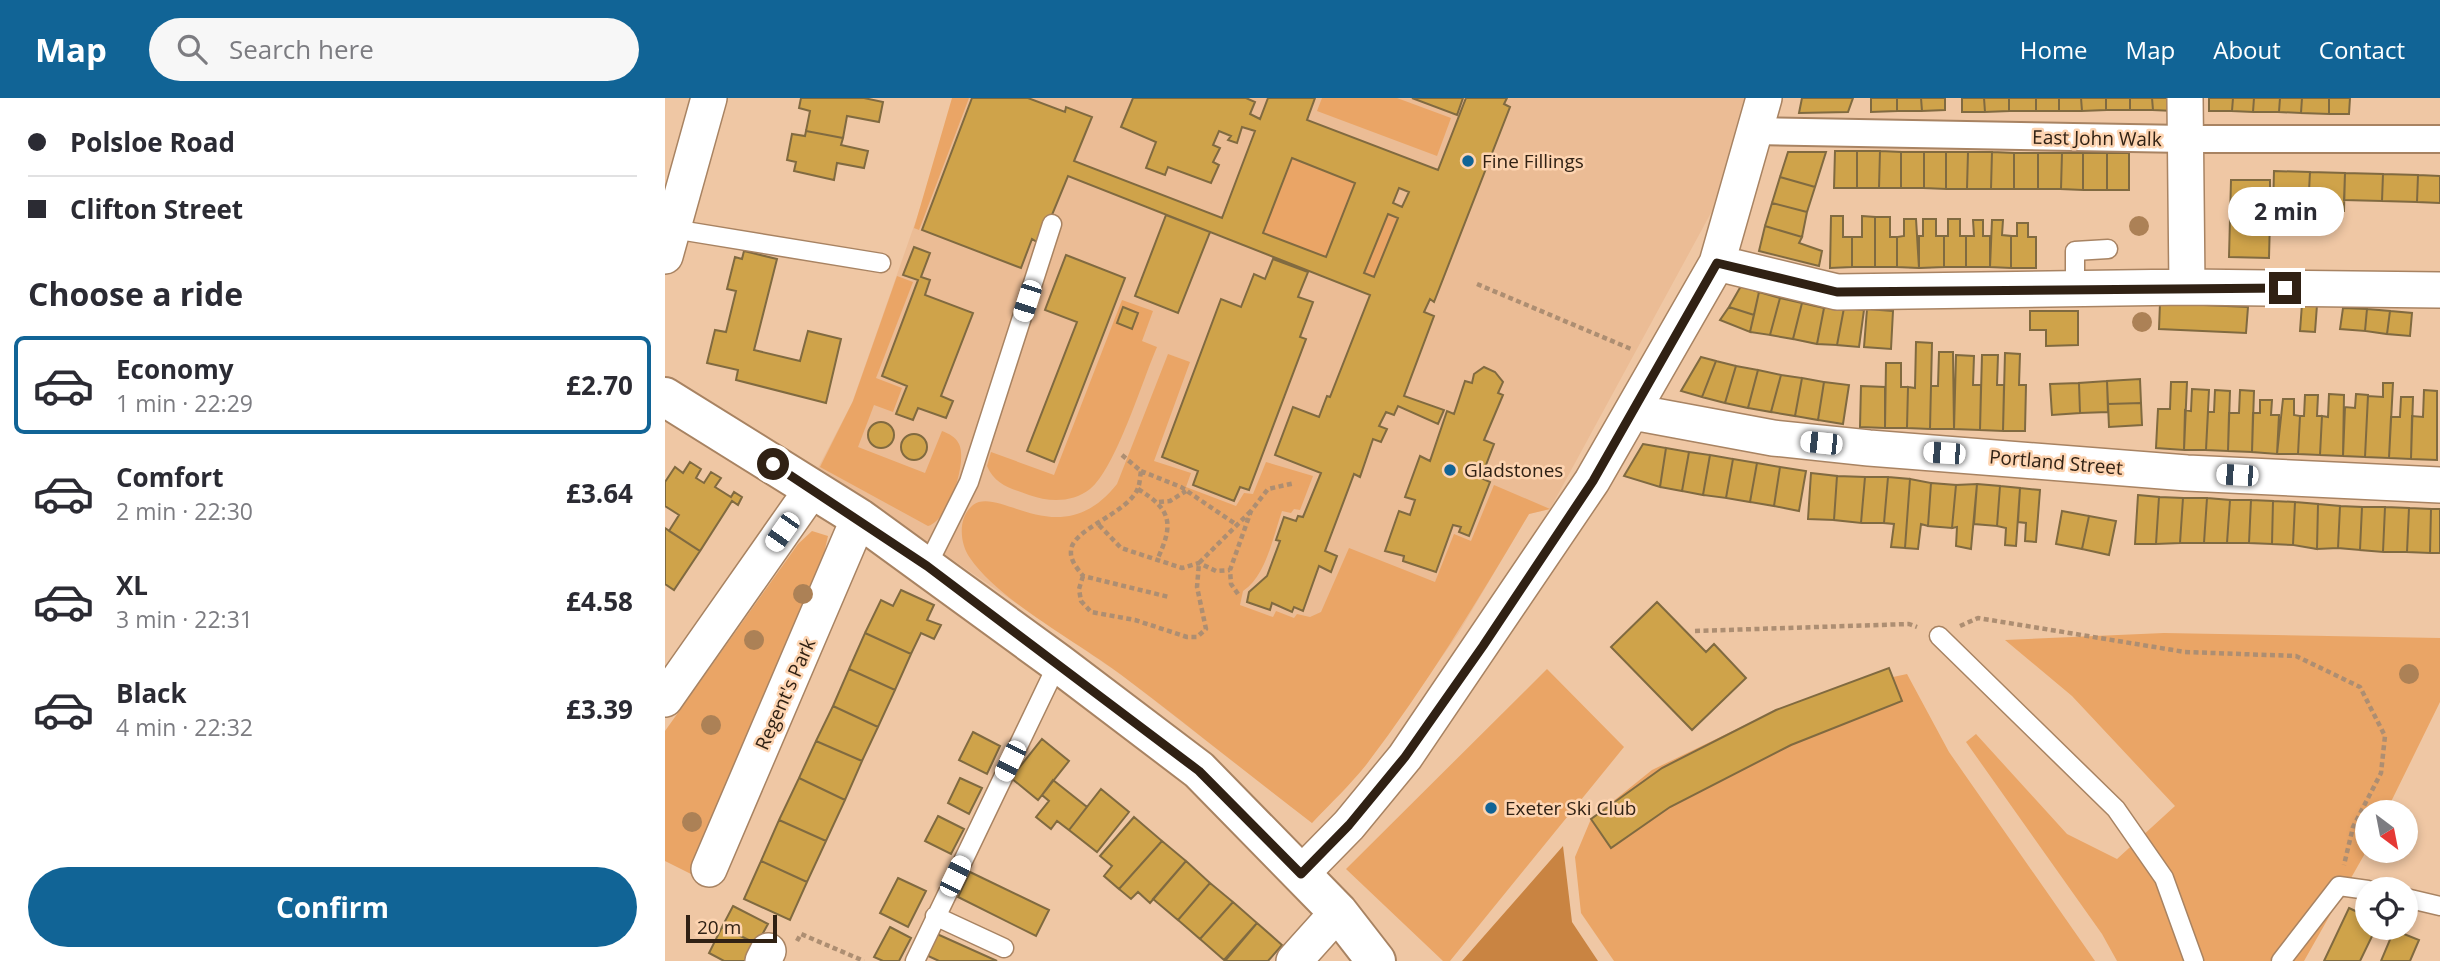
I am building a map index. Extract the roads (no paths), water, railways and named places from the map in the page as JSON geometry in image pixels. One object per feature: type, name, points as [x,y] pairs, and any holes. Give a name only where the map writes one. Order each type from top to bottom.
[{"type":"street","points":[[669,242],[709,98]]},
{"type":"street","points":[[2185,98],[2187,287]]},
{"type":"street","points":[[1301,874],[1349,825],[1405,757],[1593,481],[1717,263],[1759,114]]},
{"type":"street","name":"East John Walk","points":[[1759,114],[2185,139],[2440,139]]},
{"type":"street","points":[[1717,263],[1837,292],[2187,287],[2440,290]]},
{"type":"street","points":[[665,397],[859,518],[1058,663],[1199,771],[1338,912],[1376,961]]},
{"type":"street","name":"Portland Street","points":[[1633,412],[1773,438],[1869,448],[2187,472],[2440,485]]},
{"type":"street","points":[[665,699],[813,488]]},
{"type":"street","name":"Regent's Park","points":[[709,869],[828,599],[859,518]]},
{"type":"street","points":[[1294,961],[1338,912]]},
{"type":"lane","points":[[927,566],[969,482],[1052,224]]},
{"type":"lane","points":[[669,242],[881,263]]},
{"type":"lane","points":[[2075,290],[2075,251],[2108,249]]},
{"type":"lane","points":[[1938,636],[2116,808],[2164,878],[2194,961]]},
{"type":"lane","points":[[915,961],[1058,663]]},
{"type":"lane","points":[[2281,961],[2339,886],[2355,888]]},
{"type":"lane","points":[[2418,901],[2440,906]]},
{"type":"lane","points":[[935,916],[1005,948]]},
{"type":"place","name":"Fine Fillings","points":[[1468,161]]},
{"type":"place","name":"Gladstones","points":[[1450,470]]},
{"type":"place","name":"Exeter Ski Club","points":[[1491,808]]}]
